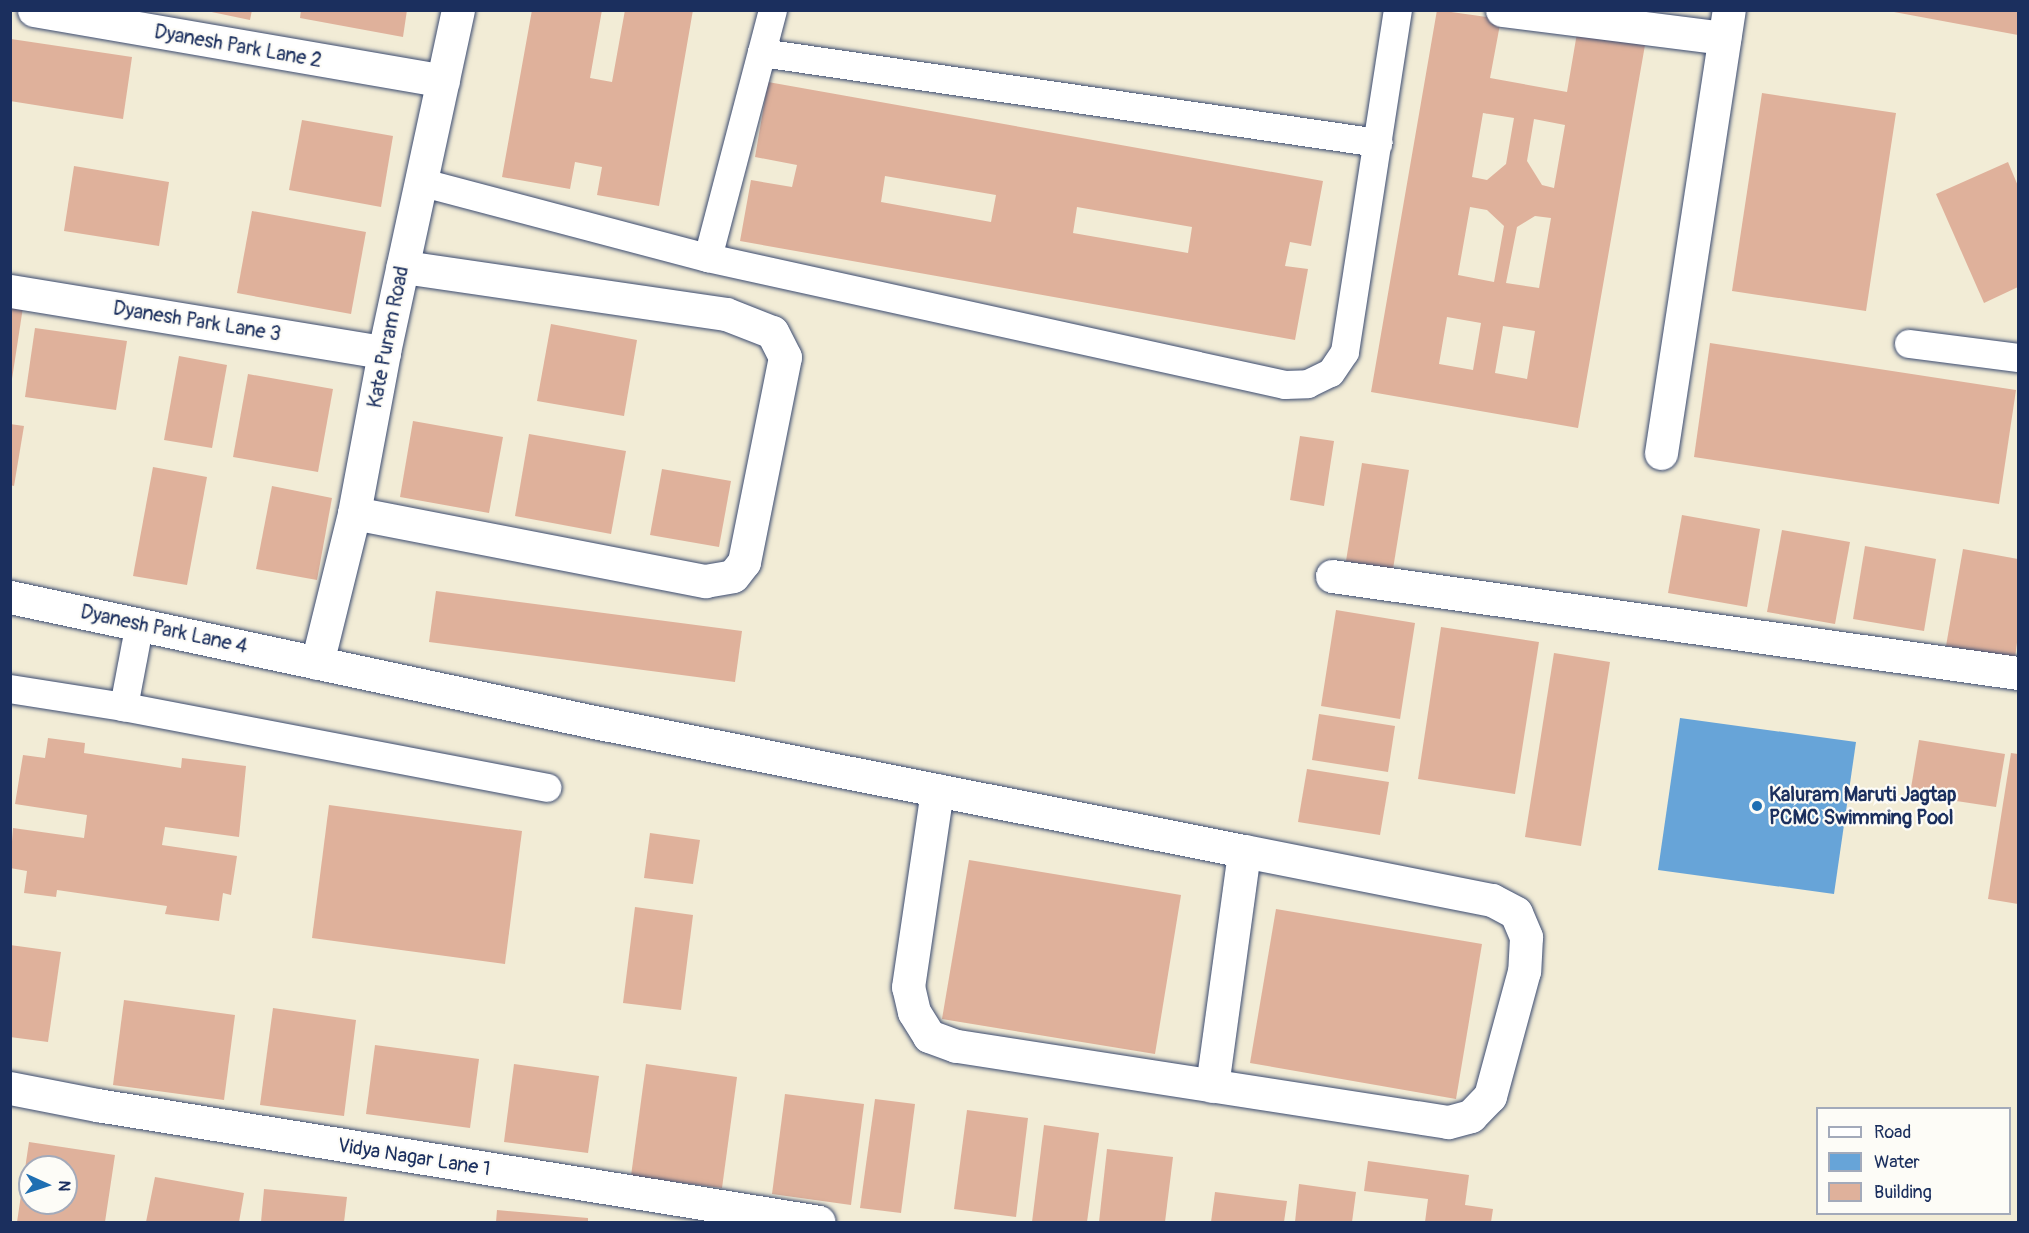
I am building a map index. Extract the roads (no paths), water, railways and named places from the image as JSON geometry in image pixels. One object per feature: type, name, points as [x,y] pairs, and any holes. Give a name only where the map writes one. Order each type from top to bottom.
[{"type":"street","name":"Dyanesh Park Lane 2","points":[[34,10],[442,81]]},
{"type":"street","name":"Kate Puram Road","points":[[317,663],[354,513],[384,352],[458,10]]},
{"type":"street","points":[[1502,10],[1727,24],[1660,453]]},
{"type":"street","points":[[354,513],[705,581],[733,576],[744,562],[785,357],[772,332],[726,314],[402,267]]},
{"type":"street","name":"Dyanesh Park Lane 3","points":[[10,291],[384,352]]},
{"type":"street","points":[[1332,576],[2019,674]]},
{"type":"street","name":"Dyanesh Park Lane 4","points":[[10,597],[140,623],[317,663],[937,790],[1492,900],[1516,913],[1526,937],[1524,971],[1490,1096],[1471,1116],[1448,1122],[956,1046],[928,1036],[914,1012],[908,987],[937,790]]},
{"type":"street","points":[[1212,1086],[1244,851]]},
{"type":"street","name":"Vidya Nagar Lane 1","points":[[10,1088],[109,1107],[819,1222]]},
{"type":"lane","points":[[708,258],[773,10]]},
{"type":"lane","points":[[420,182],[708,258],[1285,385],[1308,384],[1331,373],[1345,352],[1398,10]]},
{"type":"lane","points":[[762,52],[1378,143]]},
{"type":"lane","points":[[1910,344],[2019,358]]},
{"type":"lane","points":[[124,707],[140,623]]},
{"type":"lane","points":[[10,689],[124,707],[547,788]]},
{"type":"water","name":"Kaluram Maruti Jagtap PCMC Swimming Pool","points":[[1680,718],[1856,742],[1834,894],[1658,870]]},
{"type":"place","name":"Kaluram Maruti Jagtap PCMC Swimming Pool","points":[[1757,806]]}]
